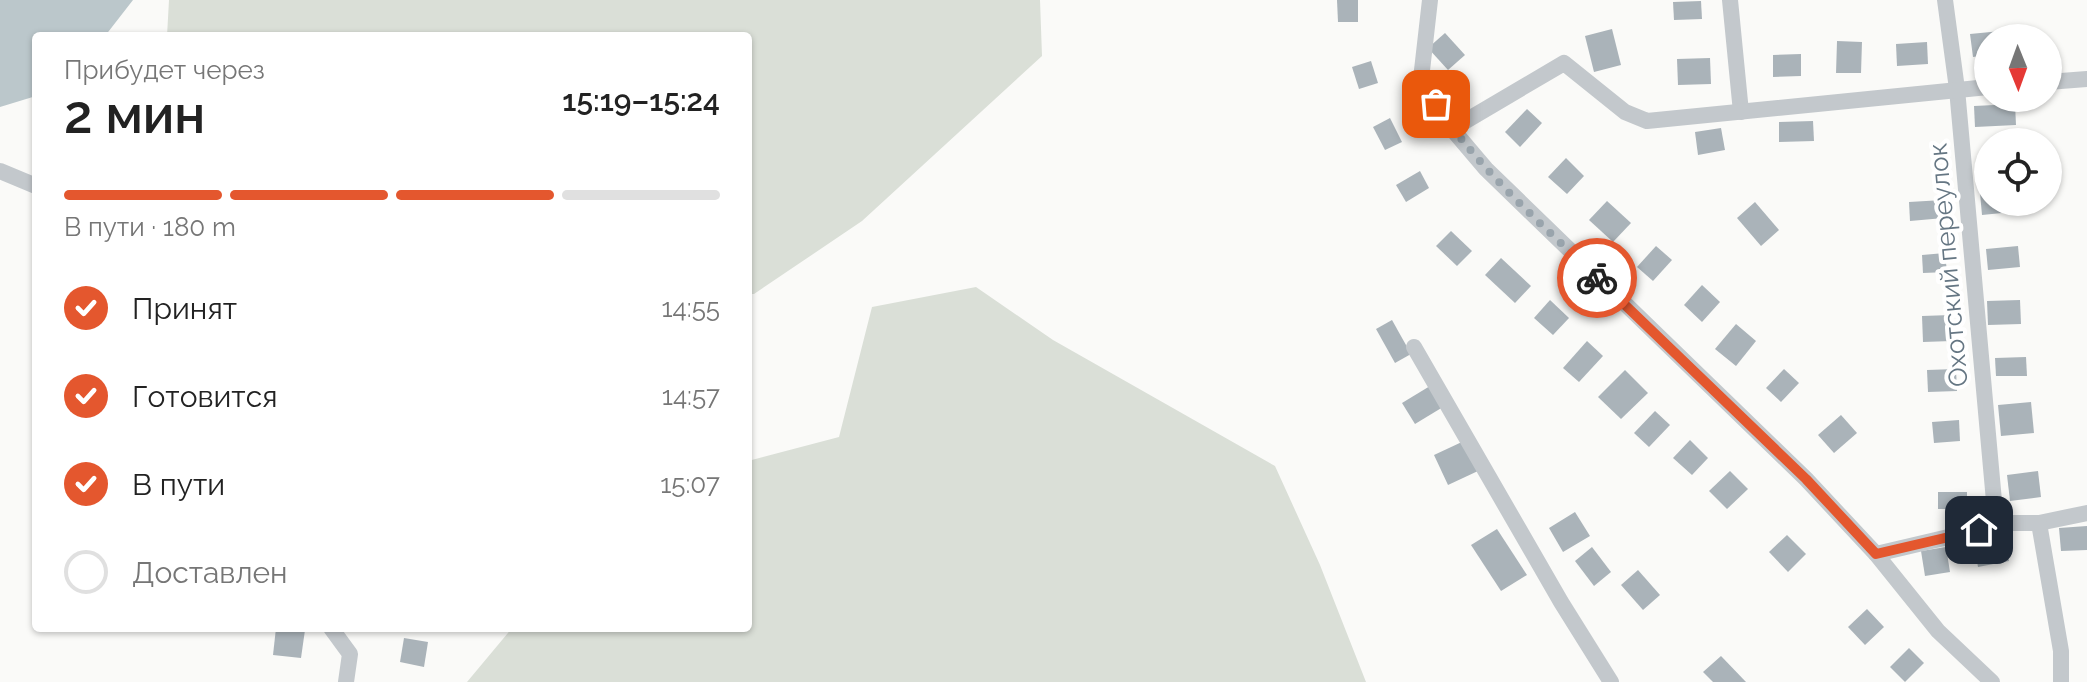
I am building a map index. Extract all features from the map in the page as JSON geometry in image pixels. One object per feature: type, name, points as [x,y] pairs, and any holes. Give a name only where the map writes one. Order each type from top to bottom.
[{"type":"street","points":[[1430,0],[1421,79],[1452,129],[1486,169],[1806,479],[1876,554],[1938,631],[1992,682]]},
{"type":"street","points":[[1730,0],[1741,112]]},
{"type":"street","name":"Охотский переулок","points":[[1945,0],[1957,89],[1994,501],[2008,523]]},
{"type":"street","points":[[1452,129],[1564,63],[1625,112],[1647,121],[1974,88]]},
{"type":"street","points":[[2062,81],[2087,79]]},
{"type":"street","points":[[0,171],[32,184]]},
{"type":"street","points":[[1414,347],[1561,602],[1611,682]]},
{"type":"street","points":[[1876,554],[2008,523],[2039,523],[2087,513]]},
{"type":"street","points":[[2039,523],[2061,651],[2061,682]]},
{"type":"street","points":[[334,632],[350,654],[346,682]]},
{"type":"shaded area","points":[[0,0],[133,0],[108,32],[32,32],[32,97],[0,107]]},
{"type":"shaded area","points":[[169,0],[1040,0],[1042,56],[862,221],[752,294],[752,32],[167,32]]},
{"type":"shaded area","points":[[976,287],[1053,340],[1275,466],[1320,565],[1366,682],[467,682],[509,632],[752,632],[752,460],[839,437],[872,307]]},
{"type":"building","points":[[1337,0],[1358,0],[1358,22],[1338,22]]},
{"type":"building","points":[[1701,1],[1702,19],[1674,20],[1673,2]]},
{"type":"building","points":[[1612,29],[1621,65],[1594,72],[1585,36]]},
{"type":"building","points":[[1445,33],[1465,55],[1448,70],[1428,48]]},
{"type":"building","points":[[1970,34],[1974,34],[1974,57],[1973,57]]},
{"type":"building","points":[[1837,41],[1862,42],[1861,73],[1836,73]]},
{"type":"building","points":[[1927,42],[1928,64],[1897,66],[1896,44]]},
{"type":"building","points":[[1801,54],[1801,76],[1773,77],[1773,55]]},
{"type":"building","points":[[1710,58],[1711,84],[1678,85],[1677,59]]},
{"type":"building","points":[[1371,61],[1378,83],[1359,89],[1352,67]]},
{"type":"building","points":[[1527,109],[1542,123],[1520,147],[1505,132]]},
{"type":"building","points":[[1974,112],[2015,112],[2016,125],[1975,127]]},
{"type":"building","points":[[1390,118],[1402,142],[1385,150],[1373,127]]},
{"type":"building","points":[[1813,121],[1814,141],[1779,142],[1779,122]]},
{"type":"building","points":[[1721,128],[1725,150],[1698,155],[1695,132]]},
{"type":"building","points":[[1566,158],[1584,176],[1567,194],[1548,177]]},
{"type":"building","points":[[1420,171],[1429,188],[1406,202],[1396,185]]},
{"type":"building","points":[[1943,200],[1944,218],[1910,221],[1909,202]]},
{"type":"building","points":[[1607,201],[1631,223],[1613,242],[1589,220]]},
{"type":"building","points":[[1755,202],[1779,230],[1761,246],[1737,218]]},
{"type":"building","points":[[1451,231],[1472,251],[1457,266],[1436,246]]},
{"type":"building","points":[[1656,246],[1672,260],[1653,281],[1637,267]]},
{"type":"building","points":[[2018,246],[2020,267],[1988,270],[1986,249]]},
{"type":"building","points":[[1945,253],[1947,272],[1923,273],[1922,255]]},
{"type":"building","points":[[1501,258],[1531,286],[1515,303],[1485,275]]},
{"type":"building","points":[[1702,285],[1720,302],[1702,322],[1684,305]]},
{"type":"building","points":[[1550,300],[1569,318],[1553,335],[1534,318]]},
{"type":"building","points":[[2020,300],[2021,324],[1988,325],[1987,301]]},
{"type":"building","points":[[1951,315],[1952,341],[1923,342],[1922,316]]},
{"type":"building","points":[[1392,320],[1411,354],[1395,363],[1376,329]]},
{"type":"building","points":[[1736,324],[1756,341],[1736,366],[1715,349]]},
{"type":"building","points":[[1587,341],[1603,356],[1579,382],[1563,368]]},
{"type":"building","points":[[2026,357],[2027,376],[1996,376],[1995,358]]},
{"type":"building","points":[[1784,369],[1799,383],[1781,402],[1766,388]]},
{"type":"building","points":[[1956,369],[1957,391],[1928,392],[1927,370]]},
{"type":"building","points":[[1625,370],[1648,393],[1621,419],[1598,397]]},
{"type":"building","points":[[1430,386],[1443,407],[1415,424],[1402,403]]},
{"type":"building","points":[[2031,402],[2034,433],[2001,436],[1998,405]]},
{"type":"building","points":[[1655,411],[1670,425],[1649,447],[1634,433]]},
{"type":"building","points":[[1841,415],[1857,433],[1834,453],[1818,435]]},
{"type":"building","points":[[1959,420],[1960,441],[1934,443],[1932,422]]},
{"type":"building","points":[[1690,440],[1708,458],[1692,475],[1673,458]]},
{"type":"building","points":[[1464,441],[1478,471],[1448,485],[1434,455]]},
{"type":"building","points":[[1730,471],[1748,489],[1727,509],[1709,491]]},
{"type":"building","points":[[2038,471],[2041,497],[2010,501],[2007,475]]},
{"type":"building","points":[[1938,492],[1967,492],[1967,509],[1938,509]]},
{"type":"building","points":[[1575,512],[1590,536],[1563,552],[1549,528]]},
{"type":"building","points":[[2087,526],[2087,550],[2061,551],[2059,528]]},
{"type":"building","points":[[1497,529],[1527,575],[1501,591],[1471,545]]},
{"type":"building","points":[[1787,535],[1806,554],[1788,572],[1769,552]]},
{"type":"building","points":[[2004,538],[2009,561],[1978,567],[1974,544]]},
{"type":"building","points":[[1592,547],[1611,572],[1594,586],[1575,561]]},
{"type":"building","points":[[1946,547],[1950,572],[1925,576],[1921,551]]},
{"type":"building","points":[[1638,570],[1660,595],[1643,610],[1621,585]]},
{"type":"building","points":[[1867,609],[1884,627],[1865,645],[1848,627]]},
{"type":"building","points":[[276,632],[305,632],[301,658],[273,655]]},
{"type":"building","points":[[404,638],[428,642],[424,667],[400,662]]},
{"type":"building","points":[[1909,648],[1924,663],[1905,682],[1890,667]]},
{"type":"building","points":[[1721,656],[1746,682],[1713,682],[1703,672]]},
{"type":"way so far","points":[[1436,104],[1452,129],[1486,169],[1597,278]]},
{"type":"route","points":[[1597,278],[1806,479],[1876,554],[1979,530]]}]
